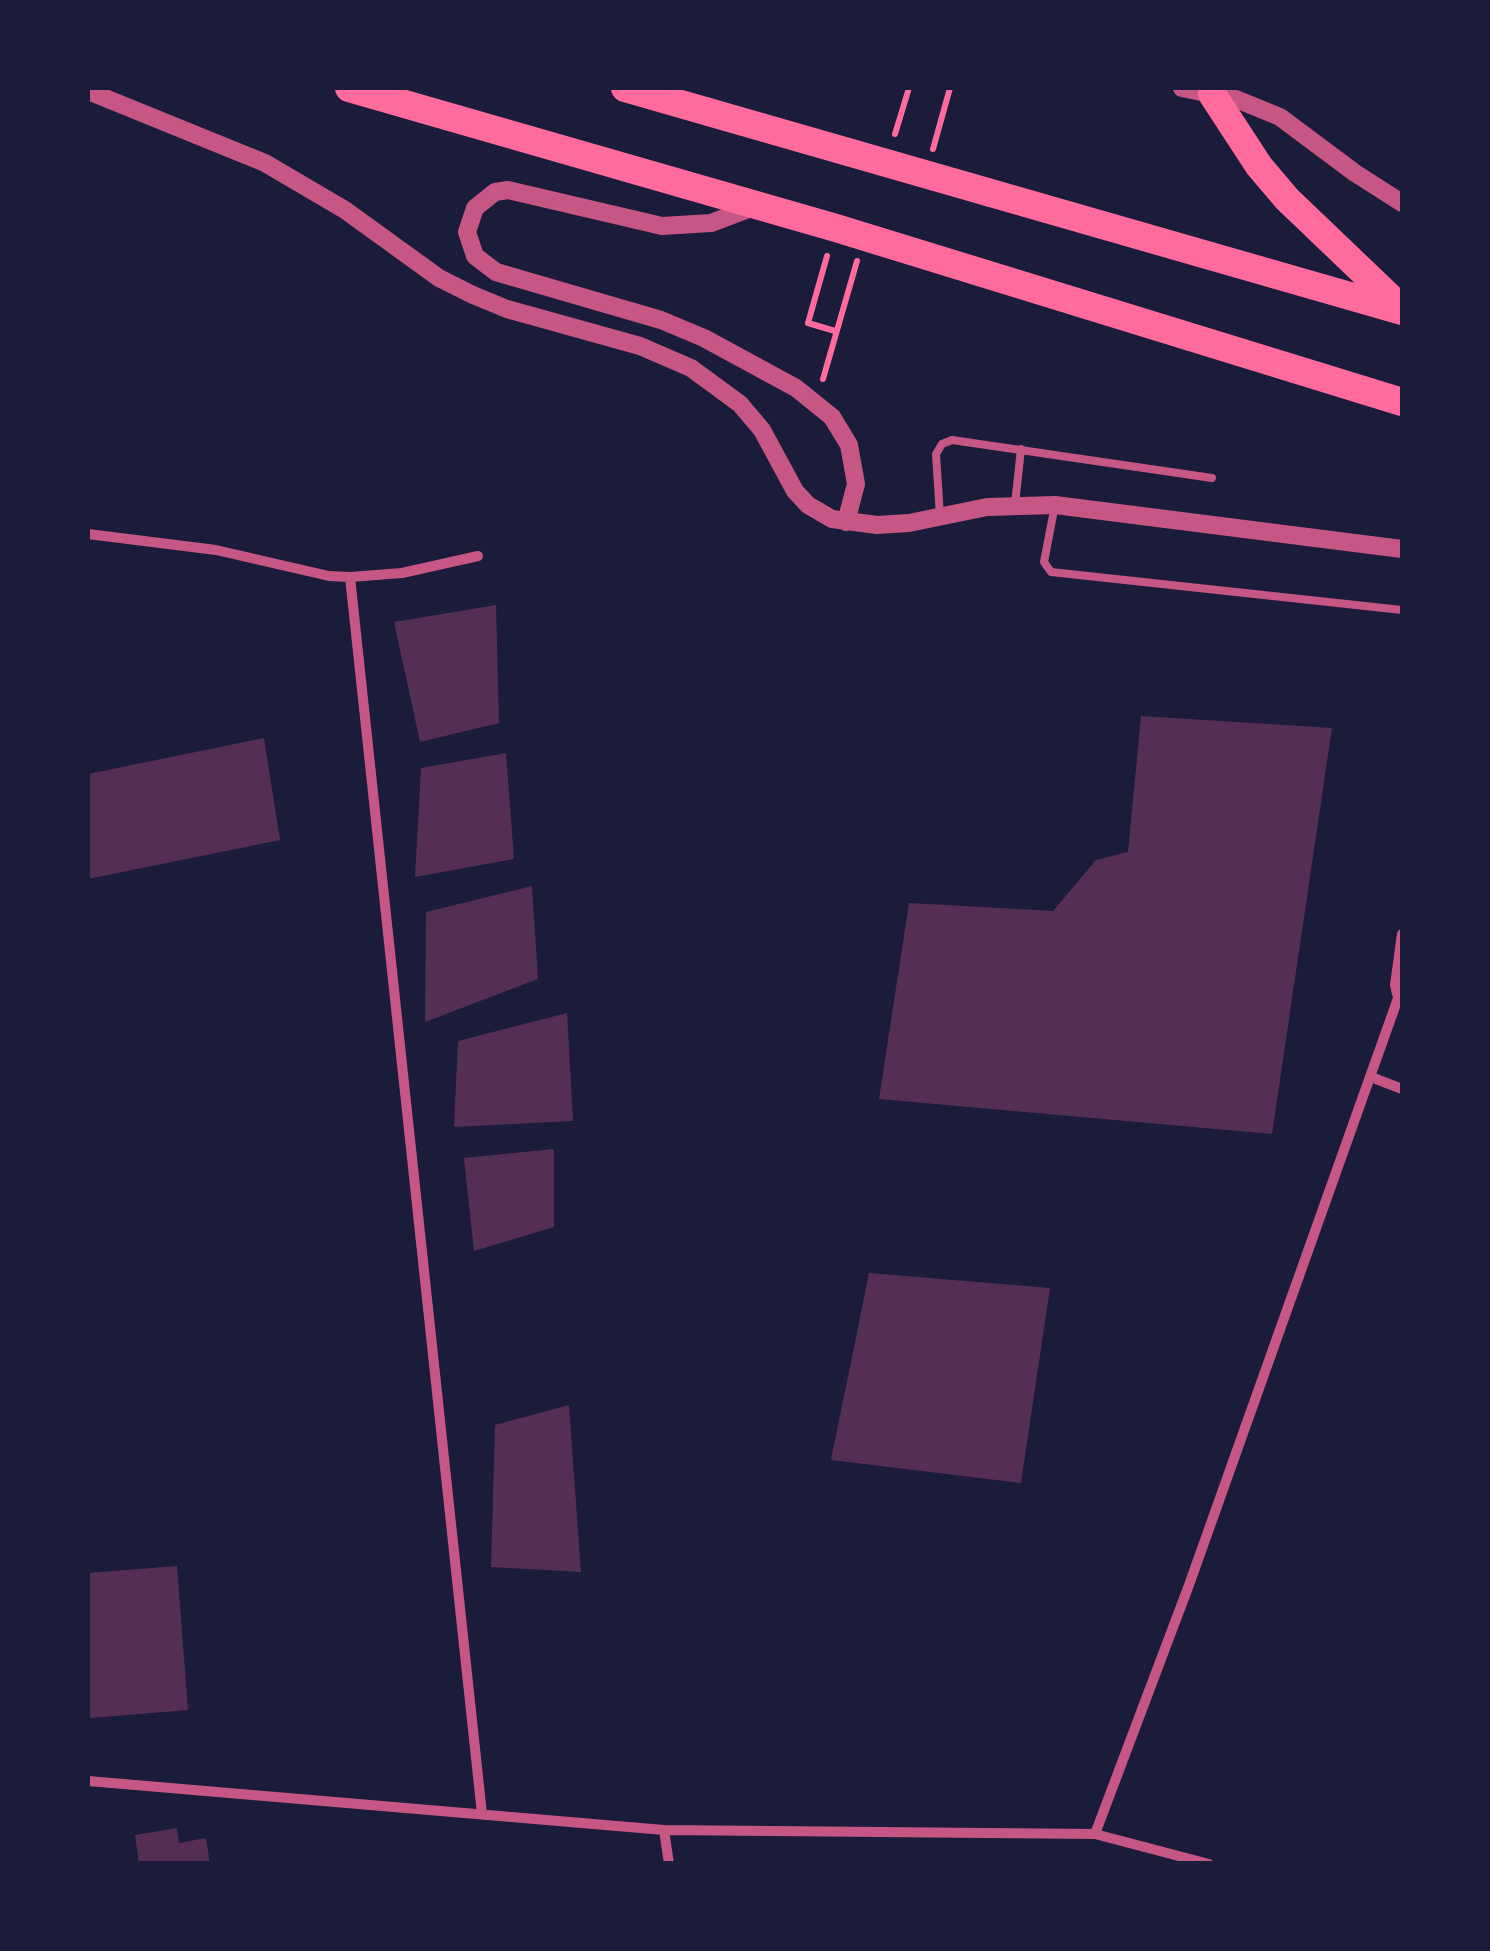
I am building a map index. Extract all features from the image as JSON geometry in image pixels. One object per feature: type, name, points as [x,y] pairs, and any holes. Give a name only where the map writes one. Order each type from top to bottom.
[{"type":"highway","points":[[349,88],[836,228],[1402,402]]},
{"type":"highway","points":[[625,88],[1402,310]]},
{"type":"highway","points":[[1213,91],[1258,166],[1402,310]]},
{"type":"street","points":[[1182,88],[1213,91],[1280,116],[1402,203]]},
{"type":"street","points":[[88,92],[265,162],[345,210],[439,278],[472,295],[507,309],[640,346],[691,368],[740,404],[762,430],[796,492],[832,518],[846,522],[909,523],[1015,504],[1055,506],[1402,550]]},
{"type":"street","points":[[758,206],[711,223],[662,226],[508,190],[495,192],[475,208],[467,232],[476,256],[485,266],[676,326],[770,373],[816,404],[840,428],[850,446],[856,484],[846,522]]},
{"type":"street","points":[[88,534],[216,550],[329,576],[402,573],[478,556]]},
{"type":"street","points":[[350,577],[482,1814]]},
{"type":"street","points":[[1095,1834],[1189,1585],[1371,1077],[1400,991],[1395,984],[1402,934]]},
{"type":"street","points":[[1371,1077],[1402,1089]]},
{"type":"street","points":[[88,1781],[664,1830],[1095,1834],[1210,1864]]},
{"type":"street","points":[[664,1830],[670,1864]]},
{"type":"lane","points":[[940,517],[936,454],[942,444],[952,440],[1212,478]]},
{"type":"lane","points":[[1015,504],[1021,449]]},
{"type":"lane","points":[[1055,506],[1044,562],[1051,572],[1402,610]]},
{"type":"path","points":[[926,174],[950,88]]},
{"type":"path","points":[[816,404],[835,331],[808,323],[836,228]]},
{"type":"building","points":[[496,605],[499,723],[420,742],[394,622]]},
{"type":"building","points":[[1141,716],[1332,728],[1272,1134],[879,1099],[909,903],[1053,911],[1096,860],[1128,852]]},
{"type":"building","points":[[264,738],[280,840],[88,879],[88,774]]},
{"type":"building","points":[[506,753],[514,859],[415,877],[421,768]]},
{"type":"building","points":[[532,886],[538,979],[425,1022],[426,912]]},
{"type":"building","points":[[567,1013],[573,1121],[454,1127],[458,1041]]},
{"type":"building","points":[[554,1149],[554,1227],[474,1251],[464,1158]]},
{"type":"building","points":[[869,1273],[1050,1288],[1021,1483],[831,1460]]},
{"type":"building","points":[[569,1405],[581,1572],[491,1567],[495,1425]]},
{"type":"building","points":[[177,1566],[188,1710],[90,1718],[88,1573]]},
{"type":"building","points":[[177,1828],[179,1843],[206,1838],[210,1864],[139,1864],[135,1835]]}]
